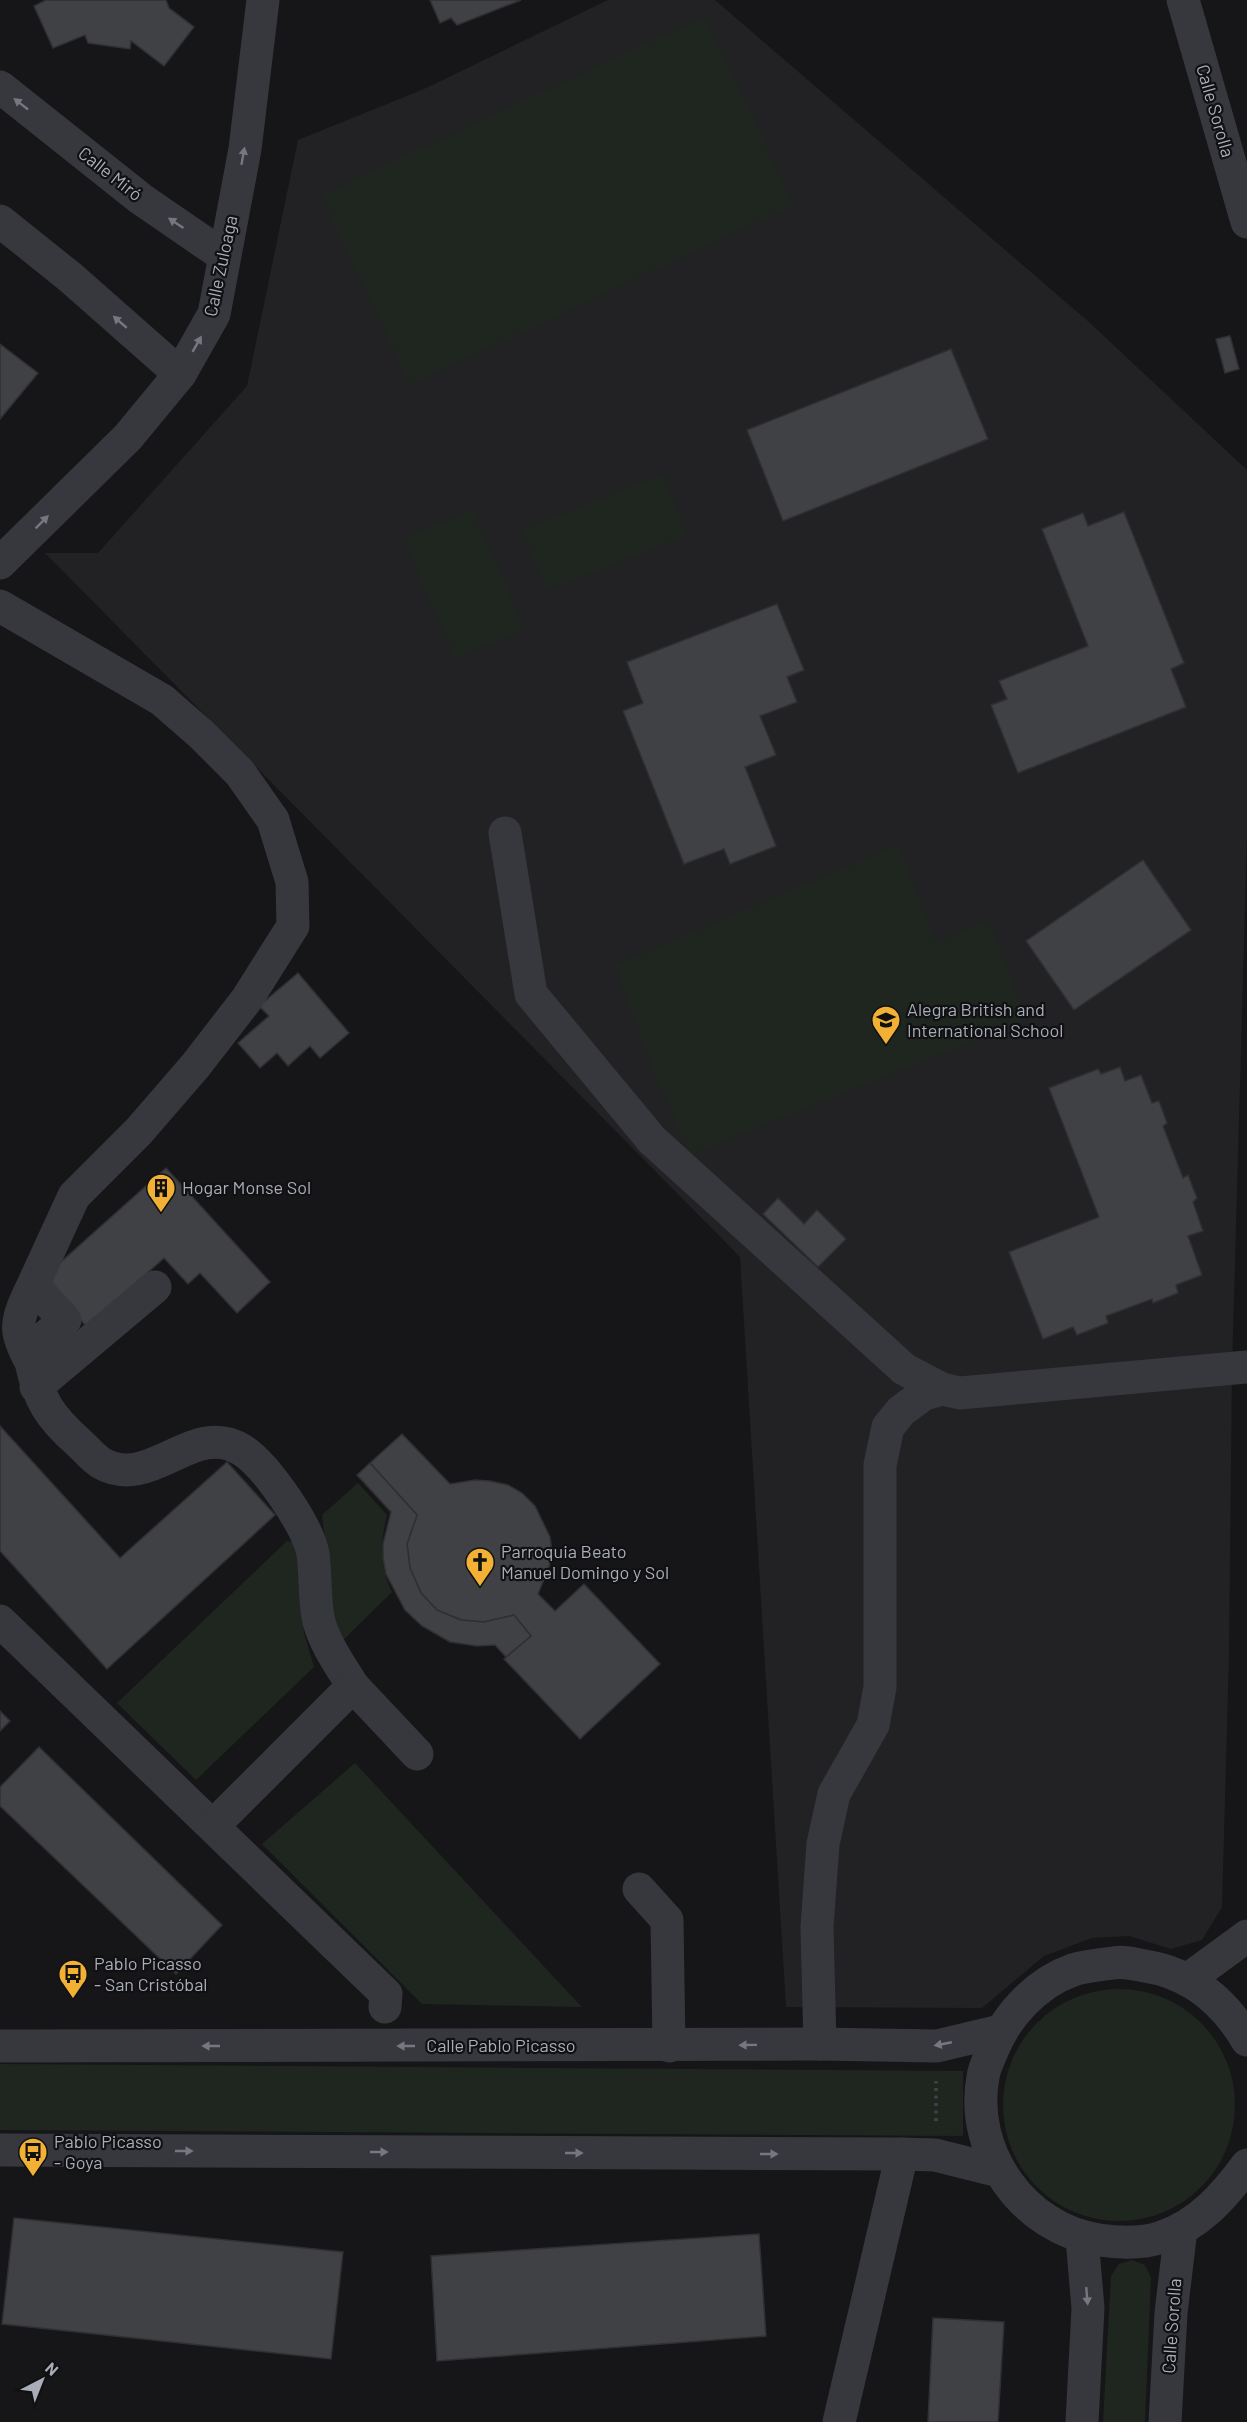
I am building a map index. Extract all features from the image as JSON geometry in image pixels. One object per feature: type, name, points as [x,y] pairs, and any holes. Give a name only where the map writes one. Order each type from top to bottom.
[{"type":"street","name":"Calle Zuloaga","points":[[0,563],[128,437],[180,374],[214,314],[244,149],[263,0]]},
{"type":"street","name":"Calle Sorolla","points":[[1184,0],[1247,222]]},
{"type":"street","name":"Calle Miró","points":[[0,87],[141,199],[224,256]]},
{"type":"street","points":[[0,221],[70,277],[180,374]]},
{"type":"street","points":[[0,606],[162,700],[201,734],[240,773],[273,820],[292,882],[293,926],[247,999],[196,1065],[139,1131],[74,1196],[20,1313],[18,1338],[47,1412],[102,1463],[128,1471],[154,1466],[176,1452],[209,1442],[224,1441],[244,1451],[279,1490],[304,1527],[312,1550],[319,1620],[331,1652],[353,1686],[417,1754]]},
{"type":"street","points":[[505,834],[531,994],[652,1140],[904,1369],[942,1389],[960,1393],[1247,1367]]},
{"type":"street","points":[[33,1375],[155,1287]]},
{"type":"street","points":[[28,1296],[40,1293],[65,1320],[44,1338],[33,1375]]},
{"type":"street","points":[[820,2044],[817,1927],[823,1844],[834,1794],[873,1725],[880,1687],[880,1466],[888,1427],[894,1419],[924,1394],[942,1389]]},
{"type":"street","points":[[0,1622],[386,1994],[385,2007]]},
{"type":"street","points":[[213,1826],[353,1686]]},
{"type":"street","points":[[639,1889],[667,1920],[669,2046]]},
{"type":"street","points":[[1187,1980],[1247,1936]]},
{"type":"street","points":[[1247,2040],[1235,2019],[1210,1993],[1168,1969],[1120,1962],[1073,1970],[1031,1994],[1000,2031],[983,2077],[982,2126],[999,2171],[1020,2201],[1049,2223],[1082,2238],[1121,2244],[1160,2238],[1181,2229],[1227,2192],[1247,2165]]},
{"type":"street","name":"Calle Pablo Picasso","points":[[0,2046],[820,2044],[937,2046],[1000,2031]]},
{"type":"street","points":[[0,2150],[902,2154],[935,2155],[999,2171]]},
{"type":"street","points":[[839,2422],[902,2154]]},
{"type":"street","name":"Calle Sorolla","points":[[1165,2422],[1171,2313],[1181,2229]]},
{"type":"street","points":[[1082,2238],[1088,2308],[1082,2422]]},
{"type":"path","points":[[935,2155],[937,2046]]},
{"type":"shaded area","name":"Alegra British and International School","points":[[608,0],[715,0],[1090,323],[1247,470],[1247,835],[1232,1367],[1229,1653],[1222,1907],[1202,1940],[1171,1949],[1129,1936],[1092,1938],[1044,1956],[982,2008],[786,2007],[740,1257],[45,553],[98,553],[247,386],[298,140],[424,89]]},
{"type":"shaded area","points":[[705,16],[794,205],[410,385],[321,195]]},
{"type":"shaded area","points":[[663,474],[687,535],[546,591],[522,530]]},
{"type":"shaded area","points":[[473,509],[525,629],[455,659],[403,539]]},
{"type":"shaded area","points":[[898,845],[936,942],[989,920],[1026,1020],[690,1155],[650,1062],[615,965]]},
{"type":"shaded area","points":[[358,1483],[387,1515],[382,1554],[385,1573],[392,1592],[337,1646],[322,1515]]},
{"type":"shaded area","points":[[287,1541],[293,1542],[297,1550],[304,1633],[314,1667],[196,1780],[117,1703]]},
{"type":"shaded area","points":[[355,1763],[582,2007],[422,2004],[262,1844]]},
{"type":"shaded area","points":[[1108,1989],[1130,1989],[1153,1994],[1184,2008],[1209,2031],[1216,2040],[1230,2071],[1235,2105],[1233,2128],[1221,2160],[1209,2179],[1193,2195],[1184,2202],[1153,2216],[1130,2221],[1108,2221],[1085,2216],[1054,2202],[1029,2179],[1022,2170],[1008,2139],[1003,2116],[1003,2094],[1008,2071],[1022,2040],[1045,2015],[1054,2008],[1085,1994]]},
{"type":"shaded area","points":[[0,2064],[963,2071],[963,2136],[0,2130]]},
{"type":"shaded area","points":[[1132,2260],[1145,2265],[1151,2278],[1145,2422],[1103,2422],[1111,2276],[1119,2264]]},
{"type":"building","points":[[46,0],[166,0],[169,8],[194,27],[164,66],[131,41],[130,49],[88,43],[85,35],[53,48],[34,6]]},
{"type":"building","points":[[430,0],[521,0],[457,25],[451,18],[440,23]]},
{"type":"building","points":[[1230,336],[1239,369],[1225,373],[1216,339]]},
{"type":"building","points":[[0,344],[38,373],[0,419]]},
{"type":"building","points":[[951,349],[988,439],[783,521],[747,430]]},
{"type":"building","points":[[1124,512],[1184,663],[1171,669],[1186,707],[1018,773],[991,705],[1007,699],[999,681],[1088,646],[1042,529],[1083,513],[1088,526]]},
{"type":"building","points":[[777,604],[804,670],[787,677],[797,702],[760,716],[776,755],[745,767],[776,846],[730,864],[724,849],[684,864],[623,711],[643,703],[627,662]]},
{"type":"building","points":[[1143,860],[1191,930],[1074,1010],[1026,941]]},
{"type":"building","points":[[298,973],[349,1033],[320,1058],[310,1046],[288,1066],[277,1053],[260,1068],[238,1043],[269,1016],[259,1006]]},
{"type":"building","points":[[1120,1067],[1125,1081],[1141,1075],[1152,1103],[1159,1101],[1167,1123],[1163,1126],[1183,1178],[1188,1175],[1197,1198],[1193,1202],[1203,1231],[1188,1236],[1202,1275],[1176,1285],[1178,1293],[1153,1303],[1152,1299],[1106,1316],[1108,1323],[1077,1335],[1073,1327],[1043,1339],[1009,1252],[1099,1217],[1049,1088],[1098,1069],[1101,1074]]},
{"type":"building","name":"Hogar Monse Sol","points":[[166,1168],[270,1282],[237,1313],[200,1273],[188,1284],[164,1258],[87,1327],[43,1278]]},
{"type":"building","points":[[778,1198],[804,1224],[817,1210],[846,1239],[818,1267],[763,1214]]},
{"type":"building","points":[[0,1426],[120,1558],[227,1462],[275,1515],[107,1669],[0,1551]]},
{"type":"building","name":"Parroquia Beato Manuel Domingo y Sol","points":[[402,1434],[450,1484],[475,1480],[490,1481],[508,1485],[522,1493],[535,1506],[550,1537],[552,1552],[549,1567],[538,1594],[555,1611],[584,1584],[660,1664],[580,1739],[504,1659],[531,1636],[514,1615],[484,1622],[461,1620],[437,1610],[421,1593],[410,1568],[407,1544],[417,1515],[370,1463]]},
{"type":"building","points":[[370,1463],[417,1515],[407,1544],[410,1568],[421,1593],[437,1610],[461,1620],[484,1622],[514,1615],[531,1636],[506,1657],[495,1645],[477,1646],[450,1642],[422,1626],[405,1610],[386,1574],[383,1558],[383,1544],[391,1512],[357,1475]]},
{"type":"building","points":[[0,1711],[10,1721],[0,1731]]},
{"type":"building","points":[[39,1747],[222,1925],[176,1974],[0,1806],[0,1787]]},
{"type":"building","points":[[14,2218],[343,2252],[331,2359],[2,2324]]},
{"type":"building","points":[[759,2234],[766,2336],[437,2361],[431,2256]]},
{"type":"building","points":[[933,2318],[1004,2322],[998,2422],[928,2422]]},
{"type":"place","name":"Alegra British and International School","points":[[886,1046]]},
{"type":"place","name":"Hogar Monse Sol","points":[[161,1214]]},
{"type":"place","name":"Parroquia Beato Manuel Domingo y Sol","points":[[480,1588]]},
{"type":"place","name":"Pablo Picasso - San Cristóbal","points":[[73,2000]]},
{"type":"place","name":"Pablo Picasso - Goya","points":[[33,2178]]}]
